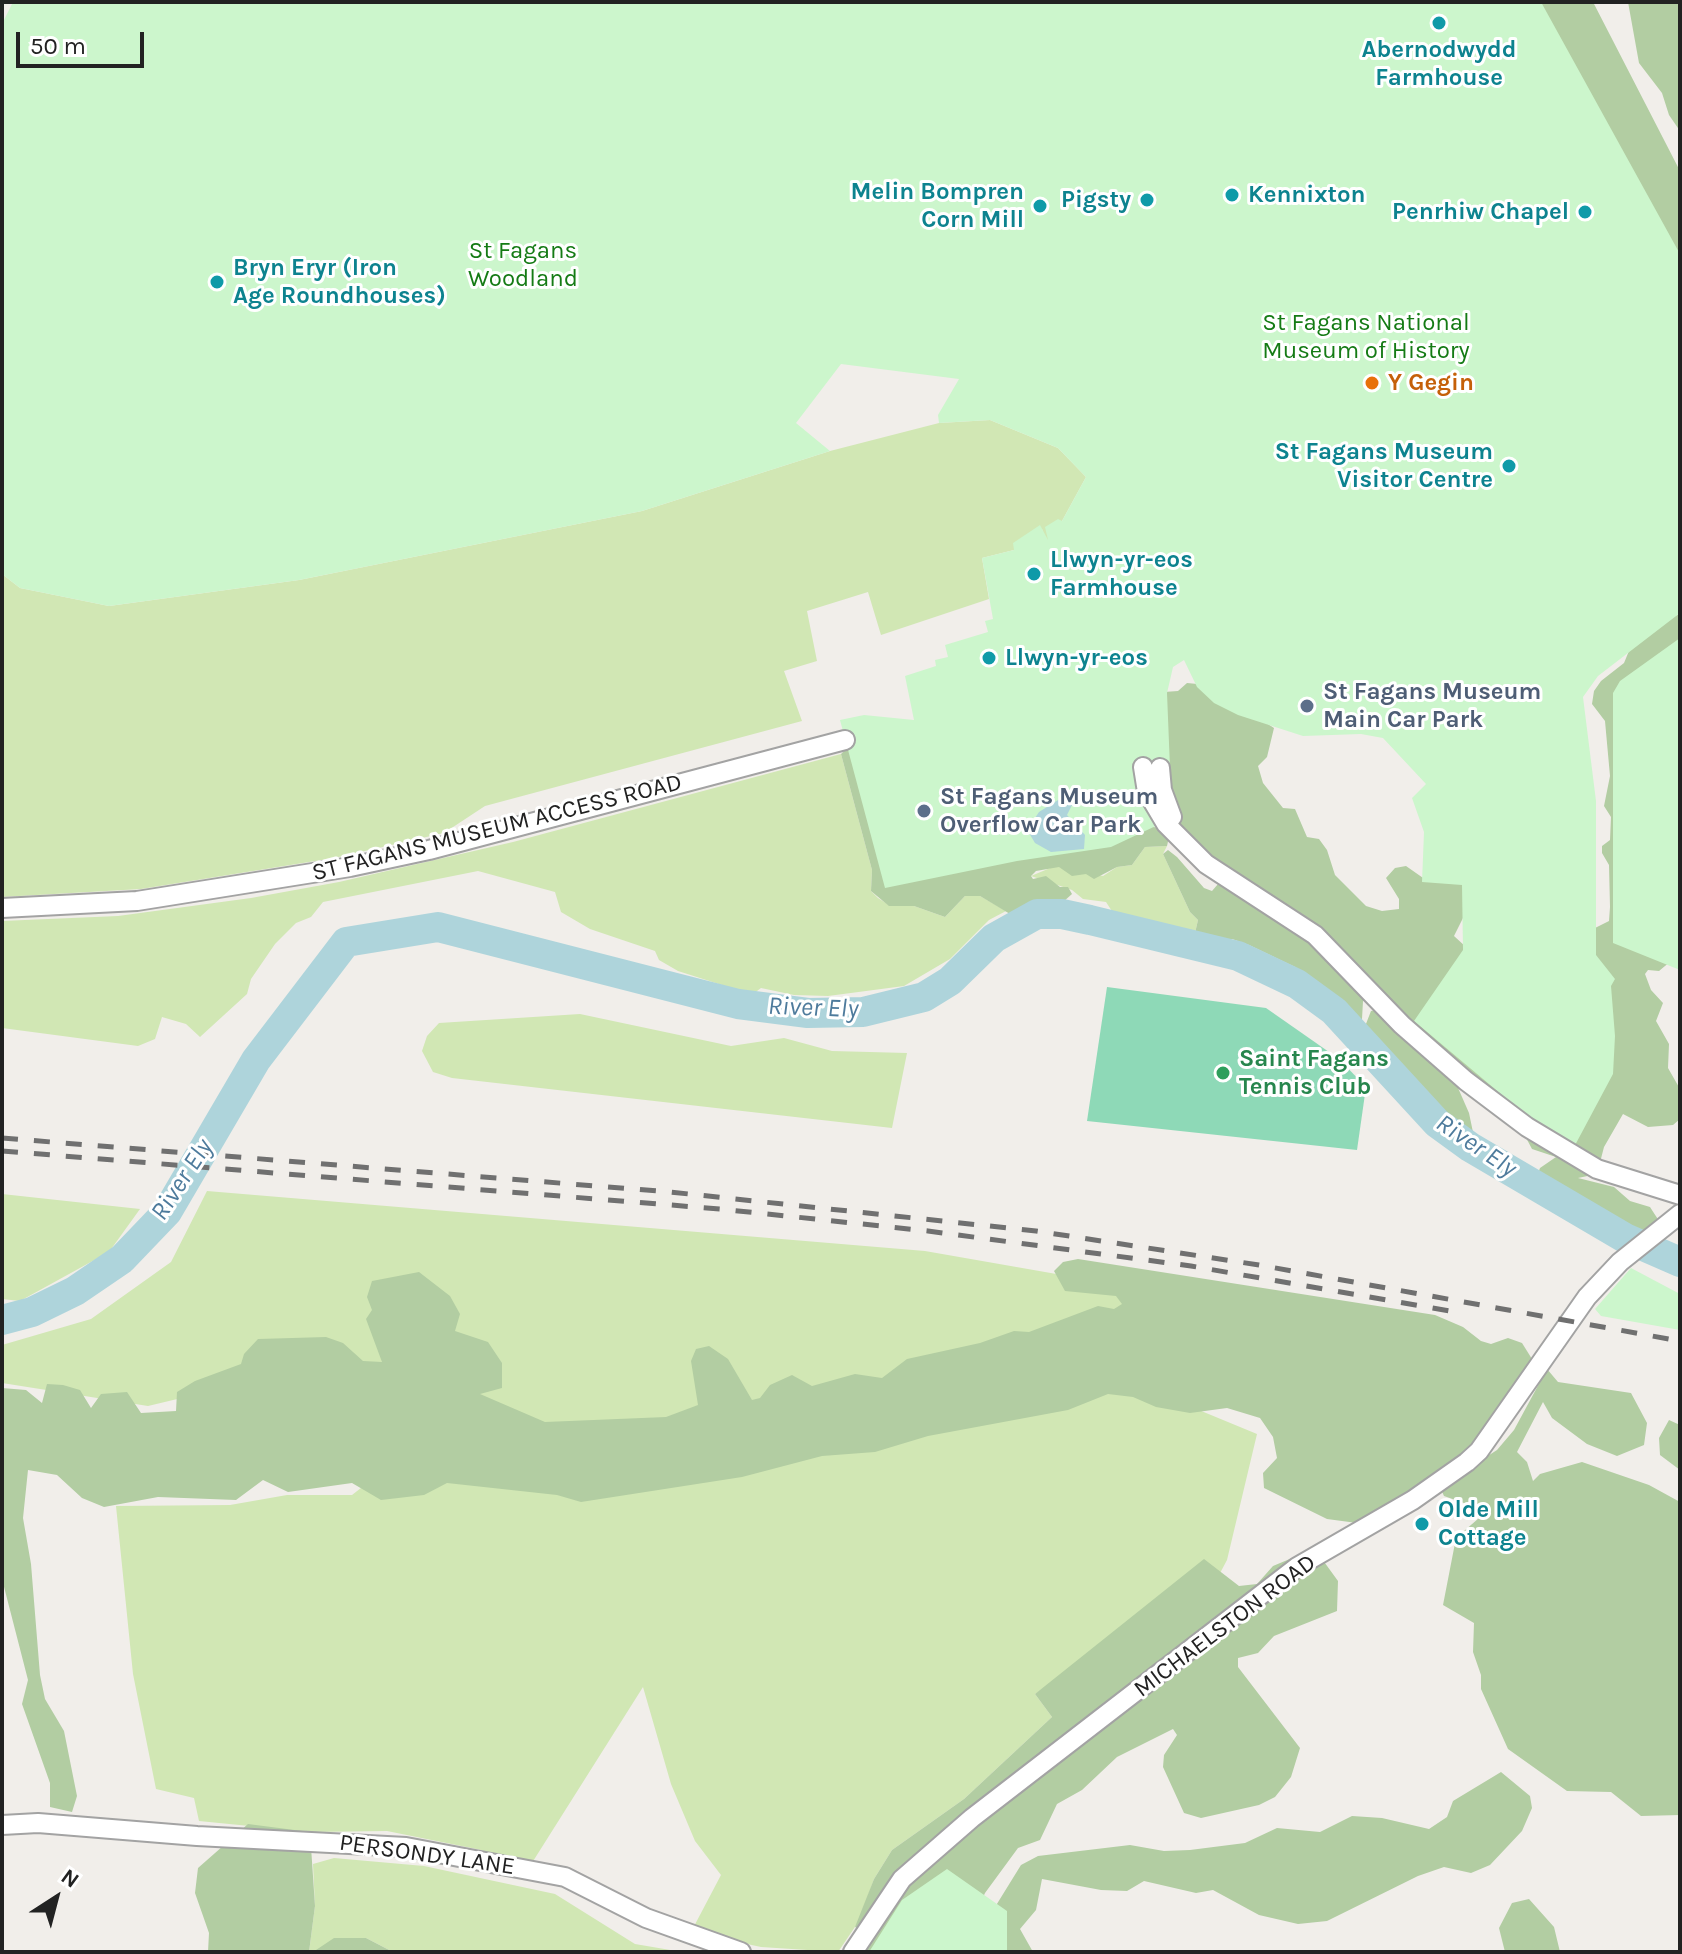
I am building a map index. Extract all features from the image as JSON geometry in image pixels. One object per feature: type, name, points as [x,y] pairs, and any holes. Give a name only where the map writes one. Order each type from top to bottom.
[{"type":"street","name":"ST FAGANS MUSEUM ACCESS ROAD","points":[[2,908],[137,901],[350,867],[429,850],[845,740]]},
{"type":"street","points":[[1152,767],[1151,799],[1166,824],[1174,828],[1219,875],[1315,935],[1427,1049],[1527,1127],[1597,1169],[1680,1195]]},
{"type":"street","name":"MICHAELSTON ROAD","points":[[853,1952],[902,1879],[947,1837],[1297,1567],[1413,1500],[1467,1462],[1487,1440],[1587,1297],[1620,1262],[1673,1219]]},
{"type":"street","name":"PERSONDY LANE","points":[[2,1825],[38,1823],[197,1836],[406,1847],[565,1877],[646,1918],[741,1952]]},
{"type":"green space","name":"St Fagans National Museum of History","points":[[13,2],[1541,2],[1680,254],[1680,613],[1598,676],[1583,697],[1596,801],[1596,955],[1615,979],[1611,986],[1615,1036],[1613,1074],[1573,1149],[1508,1100],[1414,1021],[1463,950],[1462,885],[1422,882],[1424,832],[1412,798],[1426,784],[1383,738],[1361,734],[1303,736],[1238,715],[1214,703],[1197,687],[1184,660],[1173,667],[1167,693],[1170,768],[1143,767],[1160,824],[1111,847],[1017,861],[885,888],[840,720],[864,715],[914,720],[905,676],[936,666],[935,660],[948,657],[945,645],[988,632],[985,621],[993,619],[982,558],[1014,550],[1013,543],[1040,525],[1048,540],[1045,527],[1058,519],[1062,521],[1086,477],[1058,448],[990,420],[939,423],[938,415],[959,379],[841,364],[796,423],[830,451],[642,511],[299,580],[109,606],[20,588],[2,574],[2,24]]},
{"type":"green space","points":[[1483,2],[1593,2],[1680,171],[1680,422]]},
{"type":"green space","points":[[1628,2],[1680,2],[1680,131],[1669,115],[1662,93],[1639,63]]},
{"type":"green space","points":[[990,420],[1058,448],[1086,477],[1062,521],[1048,540],[1045,541],[1042,529],[1014,550],[982,558],[989,599],[881,635],[868,592],[807,611],[817,661],[784,671],[802,721],[485,806],[444,833],[334,858],[141,889],[2,897],[2,574],[20,588],[109,606],[299,580],[642,511],[830,451],[939,423]]},
{"type":"green space","points":[[1680,614],[1671,961],[1659,971],[1648,970],[1645,974],[1651,990],[1663,1003],[1656,1021],[1669,1044],[1668,1068],[1680,1089],[1680,1119],[1673,1125],[1648,1127],[1623,1114],[1604,1147],[1597,1174],[1578,1178],[1614,1187],[1630,1201],[1650,1207],[1661,1224],[1643,1234],[1600,1221],[1572,1195],[1546,1190],[1539,1185],[1537,1176],[1540,1168],[1556,1157],[1532,1149],[1523,1132],[1455,1081],[1469,1113],[1474,1137],[1465,1142],[1423,1119],[1408,1104],[1407,1082],[1403,1078],[1390,1082],[1378,1070],[1381,1042],[1364,1029],[1371,1011],[1376,1010],[1373,1002],[1363,1001],[1362,1019],[1354,1024],[1336,1018],[1339,999],[1312,1001],[1302,994],[1295,967],[1249,945],[1232,939],[1221,940],[1222,947],[1205,956],[1193,942],[1198,920],[1190,912],[1163,854],[1168,850],[1204,888],[1212,891],[1218,884],[1219,871],[1177,824],[1151,755],[1164,692],[1178,691],[1187,683],[1208,685],[1274,728],[1267,757],[1258,766],[1263,783],[1283,808],[1295,809],[1307,837],[1319,839],[1327,850],[1335,875],[1366,906],[1382,911],[1399,909],[1399,899],[1386,878],[1395,868],[1406,866],[1426,880],[1464,880],[1465,914],[1454,936],[1466,947],[1589,931],[1609,921],[1610,907],[1609,865],[1602,853],[1602,846],[1610,840],[1611,817],[1604,806],[1610,776],[1605,721],[1592,704],[1594,691],[1601,681],[1624,663],[1631,646],[1666,619]]},
{"type":"green space","points":[[1680,638],[1680,970],[1613,943],[1613,693],[1620,681]]},
{"type":"green space","points":[[847,748],[1144,826],[1162,828],[1169,837],[1167,846],[1145,847],[1132,865],[1117,867],[1094,879],[1086,874],[1072,876],[1059,867],[1036,871],[1031,876],[1033,879],[1046,876],[1060,887],[1068,887],[1072,894],[1063,902],[1054,900],[1044,905],[1032,902],[1030,914],[1010,914],[980,896],[965,896],[945,917],[914,906],[889,906],[871,891],[872,870],[841,754]]},
{"type":"green space","points":[[841,754],[872,870],[871,891],[878,898],[889,905],[914,906],[945,917],[965,896],[980,896],[1006,911],[989,920],[950,959],[904,986],[828,996],[794,995],[761,988],[753,994],[678,971],[659,960],[655,951],[590,929],[561,912],[555,892],[478,871],[323,902],[311,917],[296,923],[275,944],[251,979],[247,994],[200,1037],[186,1024],[162,1017],[155,1039],[138,1046],[2,1028],[2,921],[118,916],[251,898],[339,882],[513,842]]},
{"type":"green space","points":[[1167,846],[1163,854],[1190,912],[1198,920],[1195,933],[1148,931],[1142,923],[1119,922],[1106,902],[1083,899],[1072,890],[1031,876],[1055,866],[1103,876],[1117,867],[1132,865],[1145,847]]},
{"type":"green space","name":"Saint Fagans Tennis Club","points":[[1107,987],[1266,1008],[1339,1059],[1366,1087],[1357,1150],[1087,1121]]},
{"type":"green space","points":[[580,1014],[731,1046],[784,1038],[832,1051],[907,1053],[892,1128],[452,1078],[433,1072],[422,1051],[427,1036],[439,1023]]},
{"type":"green space","points":[[207,1191],[925,1251],[1262,1310],[588,1449],[324,1364],[148,1406],[2,1383],[2,1345],[91,1319],[171,1262]]},
{"type":"green space","points":[[2,1194],[140,1209],[109,1252],[20,1301],[2,1299]]},
{"type":"green space","points":[[1078,1259],[1435,1315],[1463,1327],[1481,1341],[1491,1344],[1508,1338],[1522,1343],[1532,1359],[1529,1371],[1505,1401],[1507,1427],[1494,1447],[1475,1464],[1357,1523],[1327,1519],[1264,1488],[1263,1473],[1277,1458],[1273,1437],[1260,1418],[1227,1408],[1190,1413],[1156,1407],[1133,1397],[1108,1394],[1068,1410],[928,1436],[875,1452],[822,1456],[742,1477],[581,1502],[557,1495],[447,1483],[424,1495],[381,1500],[352,1483],[288,1492],[263,1480],[236,1500],[158,1497],[104,1507],[82,1498],[57,1475],[28,1470],[23,1518],[31,1564],[40,1675],[45,1699],[64,1731],[77,1796],[72,1812],[50,1807],[50,1783],[22,1704],[28,1680],[2,1579],[2,1388],[26,1390],[42,1403],[47,1384],[63,1385],[80,1390],[91,1408],[101,1394],[127,1392],[141,1413],[176,1411],[177,1392],[195,1381],[241,1364],[244,1354],[258,1339],[326,1337],[343,1343],[363,1361],[382,1362],[366,1319],[372,1310],[367,1297],[372,1281],[419,1272],[450,1296],[460,1314],[455,1331],[488,1342],[502,1363],[502,1388],[480,1394],[545,1422],[666,1417],[698,1405],[691,1361],[696,1349],[709,1346],[728,1359],[752,1400],[760,1398],[770,1385],[792,1375],[812,1386],[855,1374],[882,1378],[907,1359],[980,1343],[1014,1331],[1029,1332],[1098,1306],[1114,1309],[1122,1304],[1116,1296],[1065,1291],[1054,1271],[1063,1262]]},
{"type":"green space","points":[[1631,1268],[1680,1294],[1680,1330],[1601,1316],[1595,1309]]},
{"type":"green space","points":[[1547,1369],[1558,1382],[1631,1393],[1647,1423],[1644,1445],[1617,1456],[1587,1444],[1552,1418],[1543,1402],[1517,1452],[1527,1462],[1533,1481],[1540,1474],[1582,1462],[1649,1485],[1680,1502],[1680,1815],[1641,1816],[1611,1792],[1567,1791],[1508,1749],[1481,1689],[1481,1675],[1473,1652],[1474,1623],[1443,1605],[1456,1538],[1479,1518],[1478,1508],[1444,1496],[1440,1487],[1497,1450],[1514,1430]]},
{"type":"green space","points":[[1114,1375],[1257,1434],[1227,1560],[1219,1575],[1035,1694],[1052,1717],[964,1799],[892,1850],[874,1879],[859,1921],[838,1952],[761,1947],[691,1932],[721,1875],[695,1841],[671,1784],[643,1687],[530,1866],[481,1850],[387,1831],[310,1832],[199,1821],[194,1798],[156,1789],[133,1674],[116,1506],[230,1505],[287,1495],[352,1495],[389,1466]]},
{"type":"green space","points":[[1669,1420],[1680,1425],[1680,1470],[1660,1455],[1659,1438]]},
{"type":"green space","points":[[1304,1553],[1322,1559],[1338,1581],[1337,1611],[1274,1636],[1258,1653],[1238,1658],[1238,1667],[1300,1748],[1291,1777],[1275,1797],[1259,1805],[1201,1818],[1184,1813],[1163,1767],[1164,1755],[1177,1735],[1173,1729],[1117,1757],[1082,1790],[1057,1804],[1040,1840],[1018,1848],[985,1893],[976,1913],[883,1952],[858,1952],[859,1929],[855,1927],[874,1879],[892,1850],[964,1799],[1052,1717],[1035,1694],[1204,1559],[1239,1586],[1257,1584],[1273,1566]]},
{"type":"green space","points":[[1501,1772],[1530,1796],[1532,1808],[1522,1831],[1490,1865],[1471,1873],[1444,1867],[1418,1876],[1327,1921],[1298,1924],[1259,1915],[1213,1890],[1196,1893],[1144,1881],[1127,1891],[1101,1890],[1042,1879],[1036,1910],[1020,1929],[1033,1952],[983,1952],[987,1920],[1021,1865],[1038,1856],[1130,1845],[1164,1851],[1245,1843],[1277,1828],[1320,1832],[1352,1816],[1382,1818],[1429,1829],[1447,1817],[1453,1801]]},
{"type":"green space","points":[[248,1824],[310,1832],[315,1906],[309,1952],[208,1952],[209,1933],[195,1893],[198,1868]]},
{"type":"green space","points":[[334,1858],[424,1866],[555,1894],[635,1944],[682,1952],[393,1952],[366,1938],[309,1952],[315,1906],[313,1864]]},
{"type":"green space","points":[[947,1869],[1007,1911],[1007,1952],[869,1952],[902,1900]]},
{"type":"green space","points":[[1529,1899],[1554,1927],[1560,1952],[1505,1952],[1499,1928],[1512,1903]]},
{"type":"green space","points":[[334,1938],[366,1938],[393,1952],[313,1952]]},
{"type":"water","points":[[1074,790],[1078,793],[1067,815],[1085,835],[1084,849],[1051,852],[1035,843],[1029,833],[1031,824],[1039,812]]},
{"type":"waterway","name":"River Ely","points":[[2,1320],[32,1312],[75,1291],[122,1259],[167,1212],[256,1060],[346,942],[438,927],[738,1004],[808,1013],[863,1012],[924,997],[950,981],[994,938],[1037,914],[1062,914],[1238,956],[1297,984],[1334,1011],[1437,1123],[1470,1147],[1625,1238],[1680,1262]]},
{"type":"railway","points":[[2,1138],[670,1192],[1036,1231],[1259,1265],[1680,1341]]},
{"type":"railway","points":[[2,1151],[720,1209],[928,1231],[1191,1266],[1456,1312]]},
{"type":"place","name":"Abernodwydd Farmhouse","points":[[1439,23]]},
{"type":"place","name":"Kennixton","points":[[1232,195]]},
{"type":"place","name":"Pigsty","points":[[1147,200]]},
{"type":"place","name":"Melin Bompren Corn Mill","points":[[1040,206]]},
{"type":"place","name":"Penrhiw Chapel","points":[[1585,212]]},
{"type":"place","name":"Bryn Eryr (Iron Age Roundhouses)","points":[[217,282]]},
{"type":"place","name":"Y Gegin","points":[[1372,383]]},
{"type":"place","name":"St Fagans Museum Visitor Centre","points":[[1509,466]]},
{"type":"place","name":"Llwyn-yr-eos Farmhouse","points":[[1034,574]]},
{"type":"place","name":"Llwyn-yr-eos","points":[[989,658]]},
{"type":"place","name":"St Fagans Museum Main Car Park","points":[[1307,706]]},
{"type":"place","name":"St Fagans Museum Overflow Car Park","points":[[924,811]]},
{"type":"place","name":"Saint Fagans Tennis Club","points":[[1223,1073]]},
{"type":"place","name":"Olde Mill Cottage","points":[[1422,1524]]},
{"type":"park label","name":"St Fagans Woodland","points":[[523,265]]}]
